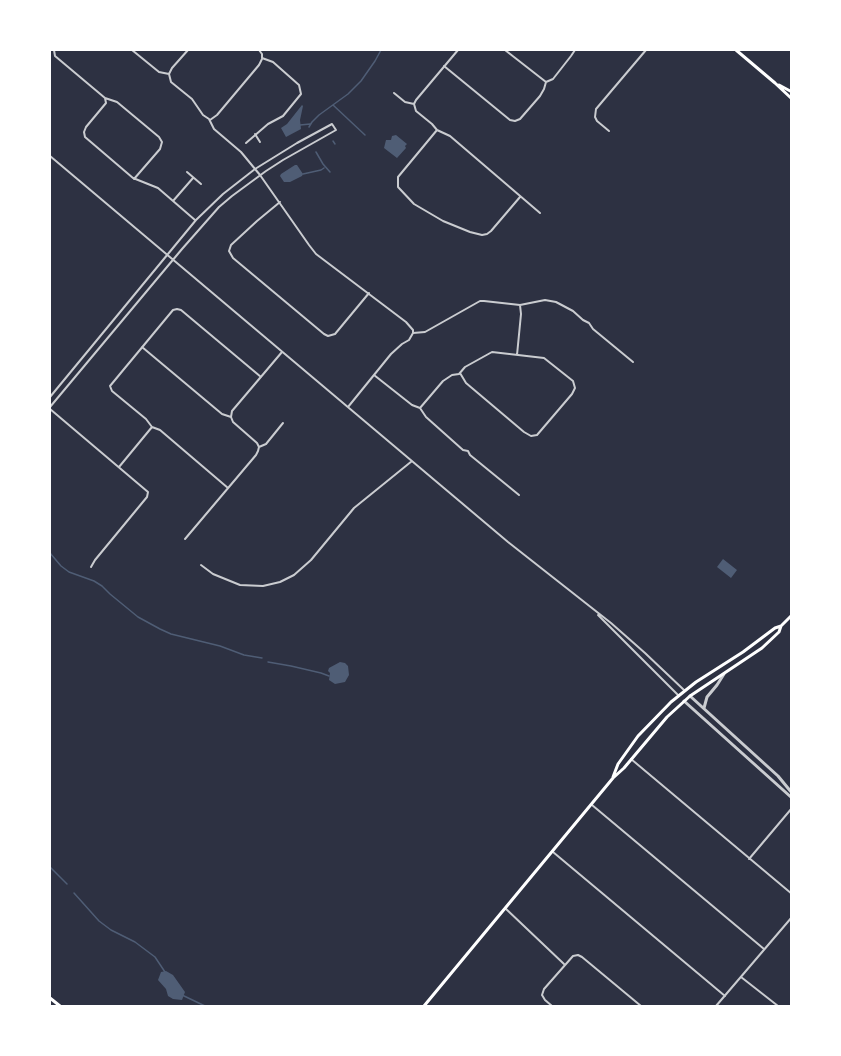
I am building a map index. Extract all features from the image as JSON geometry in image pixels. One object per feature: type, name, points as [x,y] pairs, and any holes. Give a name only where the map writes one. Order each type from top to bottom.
[{"type":"main road","points":[[736,50],[792,99]]},
{"type":"main road","points":[[775,83],[792,92]]},
{"type":"main road","points":[[613,778],[618,764],[638,736],[678,695],[781,626],[792,615]]},
{"type":"main road","points":[[424,1006],[655,729],[690,696],[762,648],[779,632],[781,626]]},
{"type":"main road","points":[[684,690],[690,696]]},
{"type":"main road","points":[[678,695],[684,701]]},
{"type":"main road","points":[[50,998],[60,1006]]},
{"type":"street","points":[[54,50],[55,56],[105,98],[117,102],[159,137],[162,142],[160,149],[134,179]]},
{"type":"street","points":[[132,50],[159,72],[169,74]]},
{"type":"street","points":[[188,50],[172,68],[169,74],[171,82],[192,99],[203,115],[210,120],[214,129],[241,152],[280,202],[316,254],[406,322],[413,333]]},
{"type":"street","points":[[210,120],[218,115],[259,65],[262,54],[258,50]]},
{"type":"street","points":[[458,50],[416,100],[414,104],[416,111],[437,130],[450,136],[540,213]]},
{"type":"street","points":[[505,50],[546,82]]},
{"type":"street","points":[[546,82],[553,79],[575,50]]},
{"type":"street","points":[[609,131],[597,121],[596,109],[646,50]]},
{"type":"street","points":[[246,143],[268,124],[283,116],[299,97],[301,91],[299,85],[273,62],[262,58]]},
{"type":"street","points":[[444,66],[510,120],[515,121],[520,119],[540,96],[546,82]]},
{"type":"street","points":[[394,93],[405,102],[414,104]]},
{"type":"street","points":[[105,98],[106,103],[86,128],[85,137],[134,179],[158,188],[196,220]]},
{"type":"street","points":[[50,397],[196,220],[223,194],[255,169],[332,124],[336,130],[260,175],[219,207],[50,408],[146,490],[148,495],[91,567]]},
{"type":"street","points":[[437,130],[398,177],[398,187],[410,200],[425,211],[482,235],[491,231],[520,196]]},
{"type":"street","points":[[255,134],[260,142]]},
{"type":"street","points":[[50,156],[412,461],[611,623],[684,690]]},
{"type":"street","points":[[187,172],[201,184]]},
{"type":"street","points":[[173,201],[193,178]]},
{"type":"street","points":[[280,202],[231,245],[229,251],[233,258],[328,336],[335,334],[369,293]]},
{"type":"street","points":[[413,333],[425,332],[480,302],[520,305],[545,300],[566,306],[633,362]]},
{"type":"street","points":[[518,355],[520,305]]},
{"type":"street","points":[[228,488],[160,430],[152,427],[146,419],[112,391],[110,386],[173,310],[177,309],[261,377]]},
{"type":"street","points":[[348,407],[391,354],[409,340],[413,333]]},
{"type":"street","points":[[142,347],[222,414],[231,417]]},
{"type":"street","points":[[259,447],[233,422],[232,411],[282,352]]},
{"type":"street","points":[[420,408],[443,381],[492,352],[548,359],[573,381],[574,391],[535,436],[526,434],[466,383],[460,373]]},
{"type":"street","points":[[374,375],[412,405],[420,408],[426,417],[463,450],[519,495]]},
{"type":"street","points":[[185,539],[256,455],[259,447],[266,444],[283,423]]},
{"type":"street","points":[[119,467],[152,427]]},
{"type":"street","points":[[201,565],[213,574],[240,585],[263,586],[280,582],[294,575],[311,560],[354,508],[412,461]]},
{"type":"street","points":[[590,607],[678,695]]},
{"type":"street","points":[[704,708],[706,697],[725,672]]},
{"type":"street","points":[[690,696],[778,776],[792,792]]},
{"type":"street","points":[[684,701],[792,798]]},
{"type":"street","points":[[631,759],[792,894]]},
{"type":"street","points":[[592,805],[764,949]]},
{"type":"street","points":[[749,859],[792,808]]},
{"type":"street","points":[[553,852],[725,996]]},
{"type":"street","points":[[505,908],[565,964]]},
{"type":"street","points":[[716,1006],[792,917]]},
{"type":"street","points":[[552,1006],[542,995],[544,989],[565,964],[573,956],[578,955],[641,1006]]},
{"type":"street","points":[[741,976],[778,1006]]},
{"type":"water","points":[[302,105],[301,129],[286,137],[281,128]]},
{"type":"water","points":[[396,135],[407,144],[397,158],[384,148],[386,140],[391,140],[392,136]]},
{"type":"water","points":[[295,165],[303,174],[302,176],[290,182],[284,182],[281,174]]},
{"type":"water","points":[[723,559],[737,570],[731,578],[717,567]]},
{"type":"water","points":[[340,662],[348,666],[349,675],[345,682],[335,684],[329,680],[328,671]]},
{"type":"water","points":[[166,971],[173,975],[185,992],[182,1000],[168,996],[166,989],[158,980],[161,972]]},
{"type":"waterway","points":[[309,127],[319,115],[348,94],[361,81],[381,50]]},
{"type":"waterway","points":[[333,105],[365,135]]},
{"type":"waterway","points":[[300,125],[310,124]]},
{"type":"waterway","points":[[316,152],[330,172]]},
{"type":"waterway","points":[[303,174],[324,168]]},
{"type":"waterway","points":[[50,553],[69,572],[102,586],[138,617],[160,629],[244,655],[262,658]]},
{"type":"waterway","points":[[268,662],[329,676]]},
{"type":"waterway","points":[[50,867],[67,884]]},
{"type":"waterway","points":[[74,893],[99,921],[135,942],[155,957],[165,972]]},
{"type":"waterway","points":[[182,995],[205,1006]]}]
